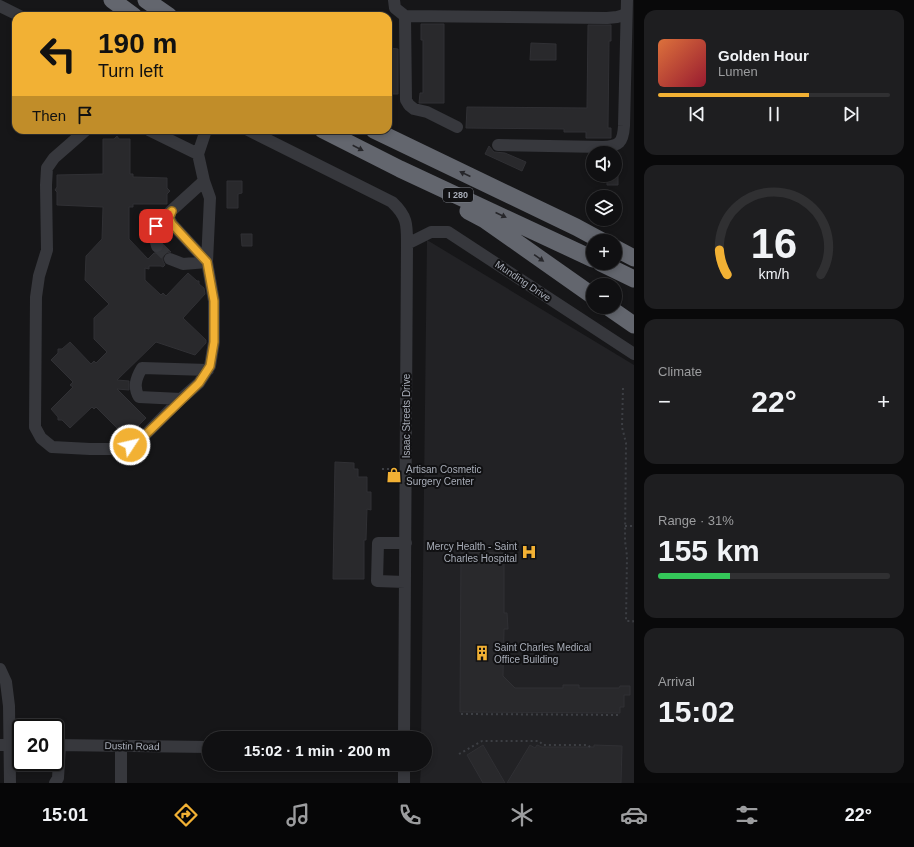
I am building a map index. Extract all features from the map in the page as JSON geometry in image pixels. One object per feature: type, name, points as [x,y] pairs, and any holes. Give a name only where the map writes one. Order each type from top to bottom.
[{"type":"highway","points":[[112,0],[128,12]]},
{"type":"highway","points":[[146,0],[163,12]]},
{"type":"highway","name":"I 280","points":[[331,134],[400,169],[586,256]]},
{"type":"highway","name":"I 280","points":[[382,134],[589,234]]},
{"type":"highway","points":[[400,169],[440,195],[485,220],[586,291]]},
{"type":"highway","points":[[576,227],[595,234]]},
{"type":"highway","points":[[622,244],[634,249]]},
{"type":"highway","points":[[622,252],[634,258]]},
{"type":"highway","points":[[615,270],[634,279]]},
{"type":"highway","points":[[618,314],[634,325]]},
{"type":"street","points":[[394,0],[395,8],[405,16],[617,18],[624,15],[626,6]]},
{"type":"street","points":[[0,6],[12,12]]},
{"type":"street","points":[[498,145],[603,147],[619,144],[622,140],[624,132],[626,6]]},
{"type":"street","points":[[405,16],[405,97],[407,102],[411,107],[427,112],[457,127]]},
{"type":"street","points":[[81,134],[54,158],[47,168],[47,250],[39,276],[36,297],[36,427],[41,438],[52,447],[122,448],[138,442],[199,383],[210,366],[214,342],[214,301],[207,262],[210,198],[204,181],[198,154],[205,134]]},
{"type":"street","points":[[157,134],[198,154]]},
{"type":"street","name":"Isaac Streets Drive","points":[[256,134],[392,202],[403,214],[406,221],[406,543],[404,731]]},
{"type":"street","points":[[157,246],[155,238],[156,226],[204,181]]},
{"type":"street","points":[[172,211],[169,218],[172,224],[207,262]]},
{"type":"street","name":"Munding Drive","points":[[407,244],[431,232],[448,232],[634,354]]},
{"type":"street","points":[[170,260],[183,264],[207,262]]},
{"type":"street","points":[[181,399],[139,397],[136,391],[137,377],[142,368],[208,370]]},
{"type":"street","points":[[405,582],[377,581],[378,543],[406,543]]},
{"type":"street","points":[[0,669],[6,682],[9,706],[10,783]]},
{"type":"street","name":"Dustin Road","points":[[64,745],[202,747]]},
{"type":"street","points":[[121,746],[121,783]]},
{"type":"street","points":[[58,771],[59,782]]},
{"type":"street","points":[[404,771],[404,783]]},
{"type":"path","points":[[622,388],[622,427],[626,443],[626,621],[633,621],[634,623]]},
{"type":"path","points":[[625,526],[634,526]]},
{"type":"path","points":[[461,714],[620,716]]},
{"type":"path","points":[[458,754],[482,741],[539,741],[543,745],[588,745],[590,747]]},
{"type":"shaded area","name":"Mercy Health - Saint Charles Hospital","points":[[427,240],[634,365],[634,783],[420,783],[421,771],[432,771],[432,731],[421,731]]},
{"type":"building","points":[[421,24],[444,24],[444,103],[419,103],[420,93],[423,93],[423,40],[421,40]]},
{"type":"building","points":[[588,25],[611,25],[611,41],[609,41],[608,128],[611,128],[611,138],[586,138],[586,132],[564,132],[564,129],[466,128],[467,107],[587,108]]},
{"type":"building","points":[[531,43],[556,44],[556,60],[530,60]]},
{"type":"building","points":[[392,48],[398,49],[398,94],[392,94]]},
{"type":"building","points":[[117,136],[119,139],[130,139],[130,174],[133,174],[133,177],[167,178],[167,188],[170,191],[167,194],[167,204],[133,204],[133,207],[129,207],[129,239],[148,259],[154,253],[162,252],[164,245],[171,252],[166,253],[163,256],[165,265],[163,267],[149,266],[149,269],[145,268],[145,280],[161,295],[163,293],[166,296],[188,273],[199,281],[199,284],[204,288],[205,294],[183,318],[206,340],[206,343],[195,355],[156,342],[117,380],[129,381],[129,390],[117,389],[146,418],[138,426],[138,429],[134,429],[126,437],[96,407],[94,409],[92,407],[70,428],[62,420],[58,420],[58,417],[51,409],[73,387],[70,385],[73,382],[51,360],[58,353],[58,349],[62,349],[70,342],[91,364],[94,361],[96,363],[107,352],[94,339],[94,318],[109,304],[85,280],[86,256],[102,239],[103,207],[57,205],[57,192],[55,190],[57,187],[57,175],[103,174],[103,139],[114,139]]},
{"type":"building","points":[[489,146],[494,152],[505,153],[526,162],[522,171],[485,154]]},
{"type":"building","points":[[227,181],[242,181],[242,193],[238,194],[238,208],[227,208]]},
{"type":"building","points":[[607,182],[618,182],[618,185],[607,185]]},
{"type":"building","points":[[241,234],[252,234],[252,246],[242,246]]},
{"type":"building","points":[[335,462],[354,463],[354,469],[358,469],[358,477],[367,477],[367,492],[371,492],[371,510],[367,509],[366,540],[364,540],[364,579],[333,579]]},
{"type":"building","name":"Saint Charles Medical Office Building","points":[[461,552],[504,553],[504,613],[507,613],[508,629],[504,629],[503,676],[515,688],[563,688],[563,685],[579,685],[579,688],[619,688],[620,686],[630,686],[630,695],[624,695],[624,707],[620,707],[620,713],[460,712]]},
{"type":"building","points":[[483,745],[505,783],[483,783],[467,755]]},
{"type":"building","points":[[530,745],[535,748],[537,745],[542,747],[594,747],[594,745],[622,746],[621,783],[507,783]]},
{"type":"tunnel","points":[[157,246],[170,259]]},
{"type":"place","name":"Artisan Cosmetic Surgery Center","points":[[394,475]]},
{"type":"place","name":"Mercy Health - Saint Charles Hospital","points":[[529,552]]},
{"type":"place","name":"Saint Charles Medical Office Building","points":[[482,653]]},
{"type":"route","points":[[130,445],[138,442],[199,383],[210,366],[214,342],[214,301],[207,262],[172,224],[169,218],[172,211],[156,226]]}]
